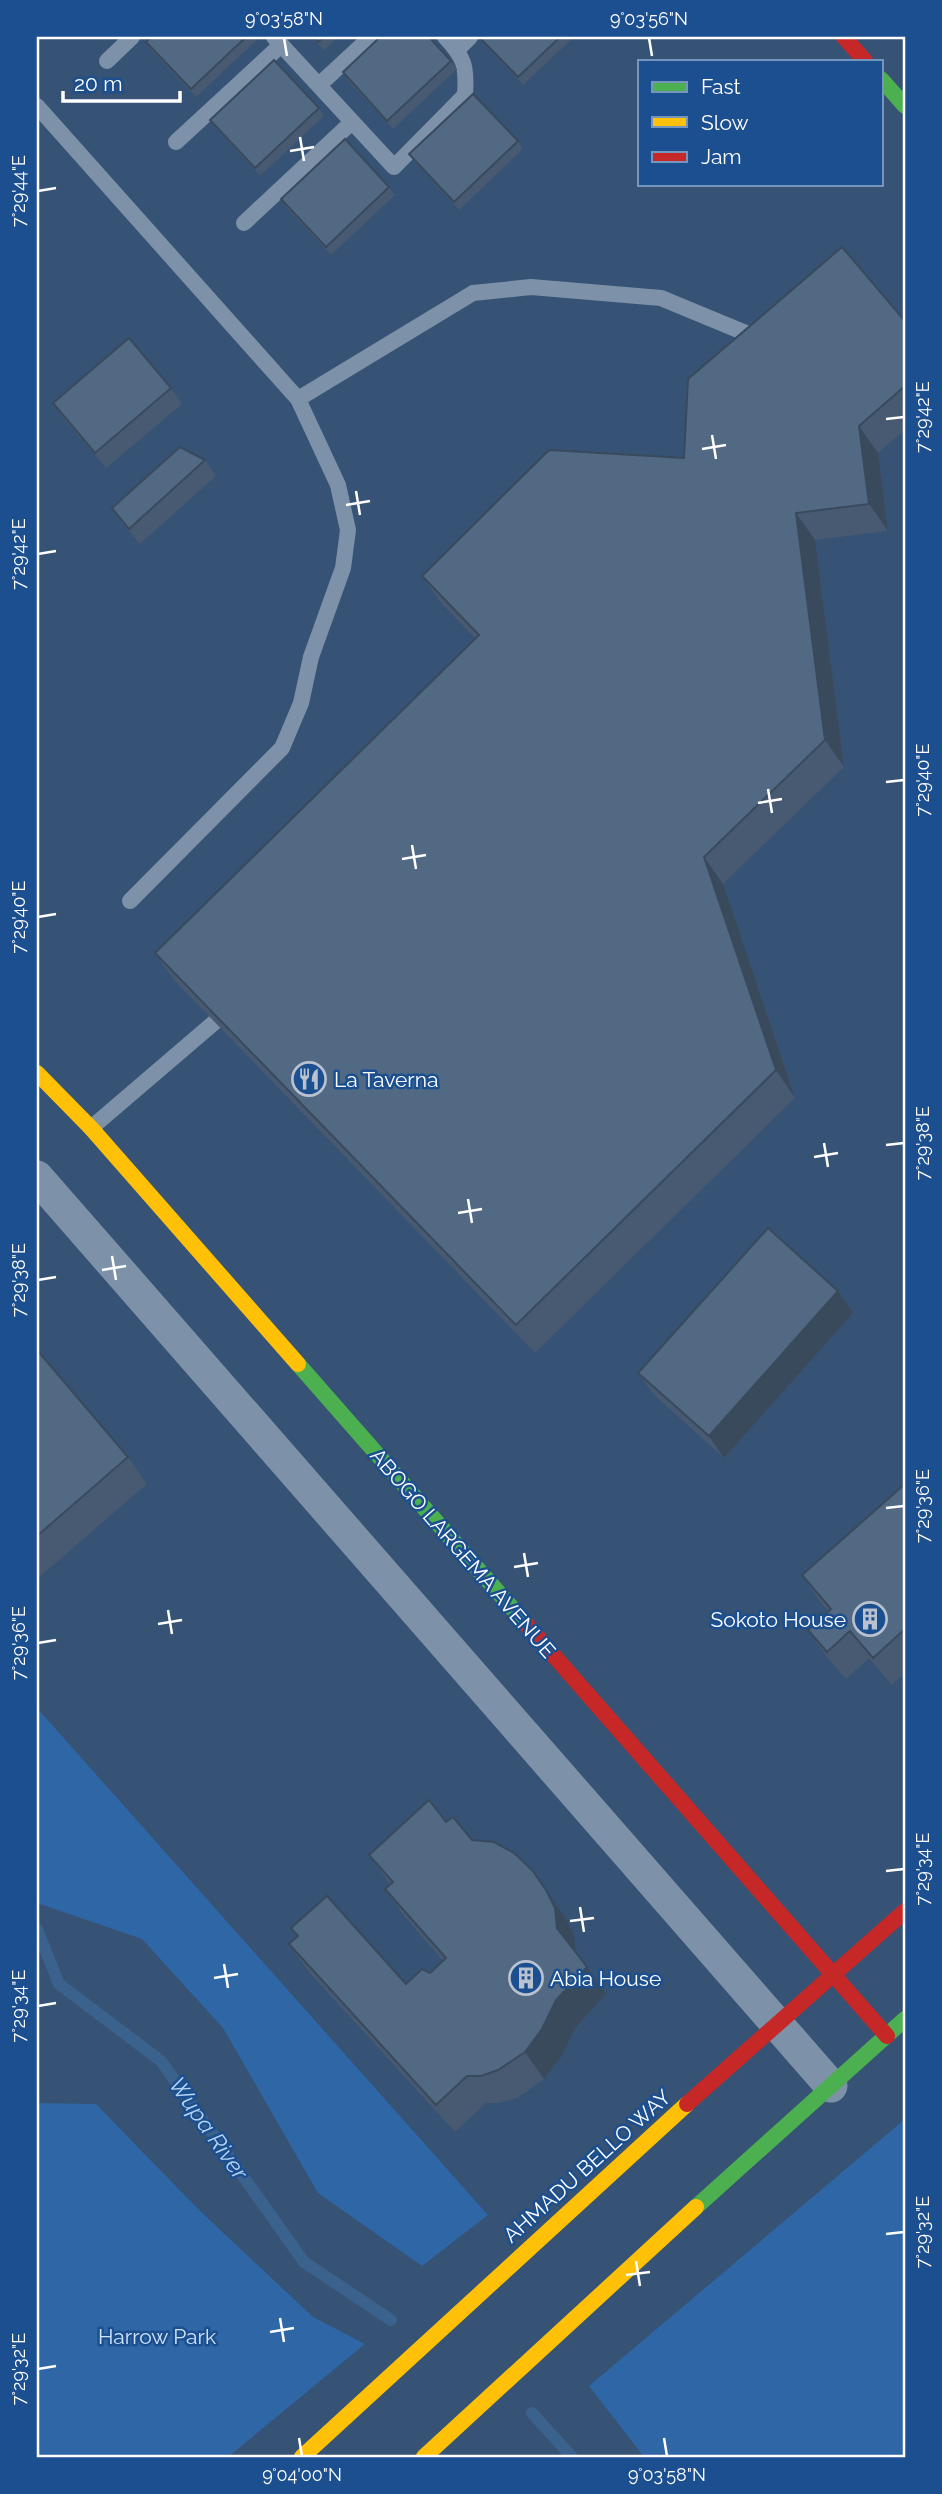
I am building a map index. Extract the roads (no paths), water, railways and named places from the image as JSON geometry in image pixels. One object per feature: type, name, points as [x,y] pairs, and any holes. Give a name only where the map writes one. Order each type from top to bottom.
[{"type":"main road","points":[[844,37],[865,60]]},
{"type":"main road","points":[[883,81],[905,106]]},
{"type":"main road","name":"ABOGO LARGEMA AVENUE","points":[[37,1073],[91,1128],[887,2036]]},
{"type":"main road","name":"AHMADU BELLO WAY","points":[[302,2457],[618,2165],[905,1910]]},
{"type":"main road","points":[[424,2457],[905,2019]]},
{"type":"street","points":[[37,1177],[831,2086]]},
{"type":"lane","points":[[107,61],[132,37]]},
{"type":"lane","points":[[319,85],[371,37]]},
{"type":"lane","points":[[176,142],[278,41],[394,167],[465,95],[466,72],[457,50],[446,37]]},
{"type":"lane","points":[[457,50],[470,37]]},
{"type":"lane","points":[[37,106],[298,400],[338,485],[348,530],[343,568],[312,657],[301,703],[282,748],[131,901]]},
{"type":"lane","points":[[244,222],[352,122]]},
{"type":"lane","points":[[298,400],[472,293],[531,288],[661,298],[760,339]]},
{"type":"lane","points":[[91,1128],[238,1002]]},
{"type":"waterway","name":"Wupa River","points":[[37,1929],[59,1984],[161,2061],[304,2262],[391,2320]]},
{"type":"waterway","name":"Wupa River","points":[[532,2413],[572,2457]]},
{"type":"place","name":"La Taverna","points":[[309,1079]]},
{"type":"place","name":"Sokoto House","points":[[870,1619]]},
{"type":"place","name":"Abia House","points":[[526,1978]]},
{"type":"park label","name":"Harrow Park","points":[[157,2336]]}]
